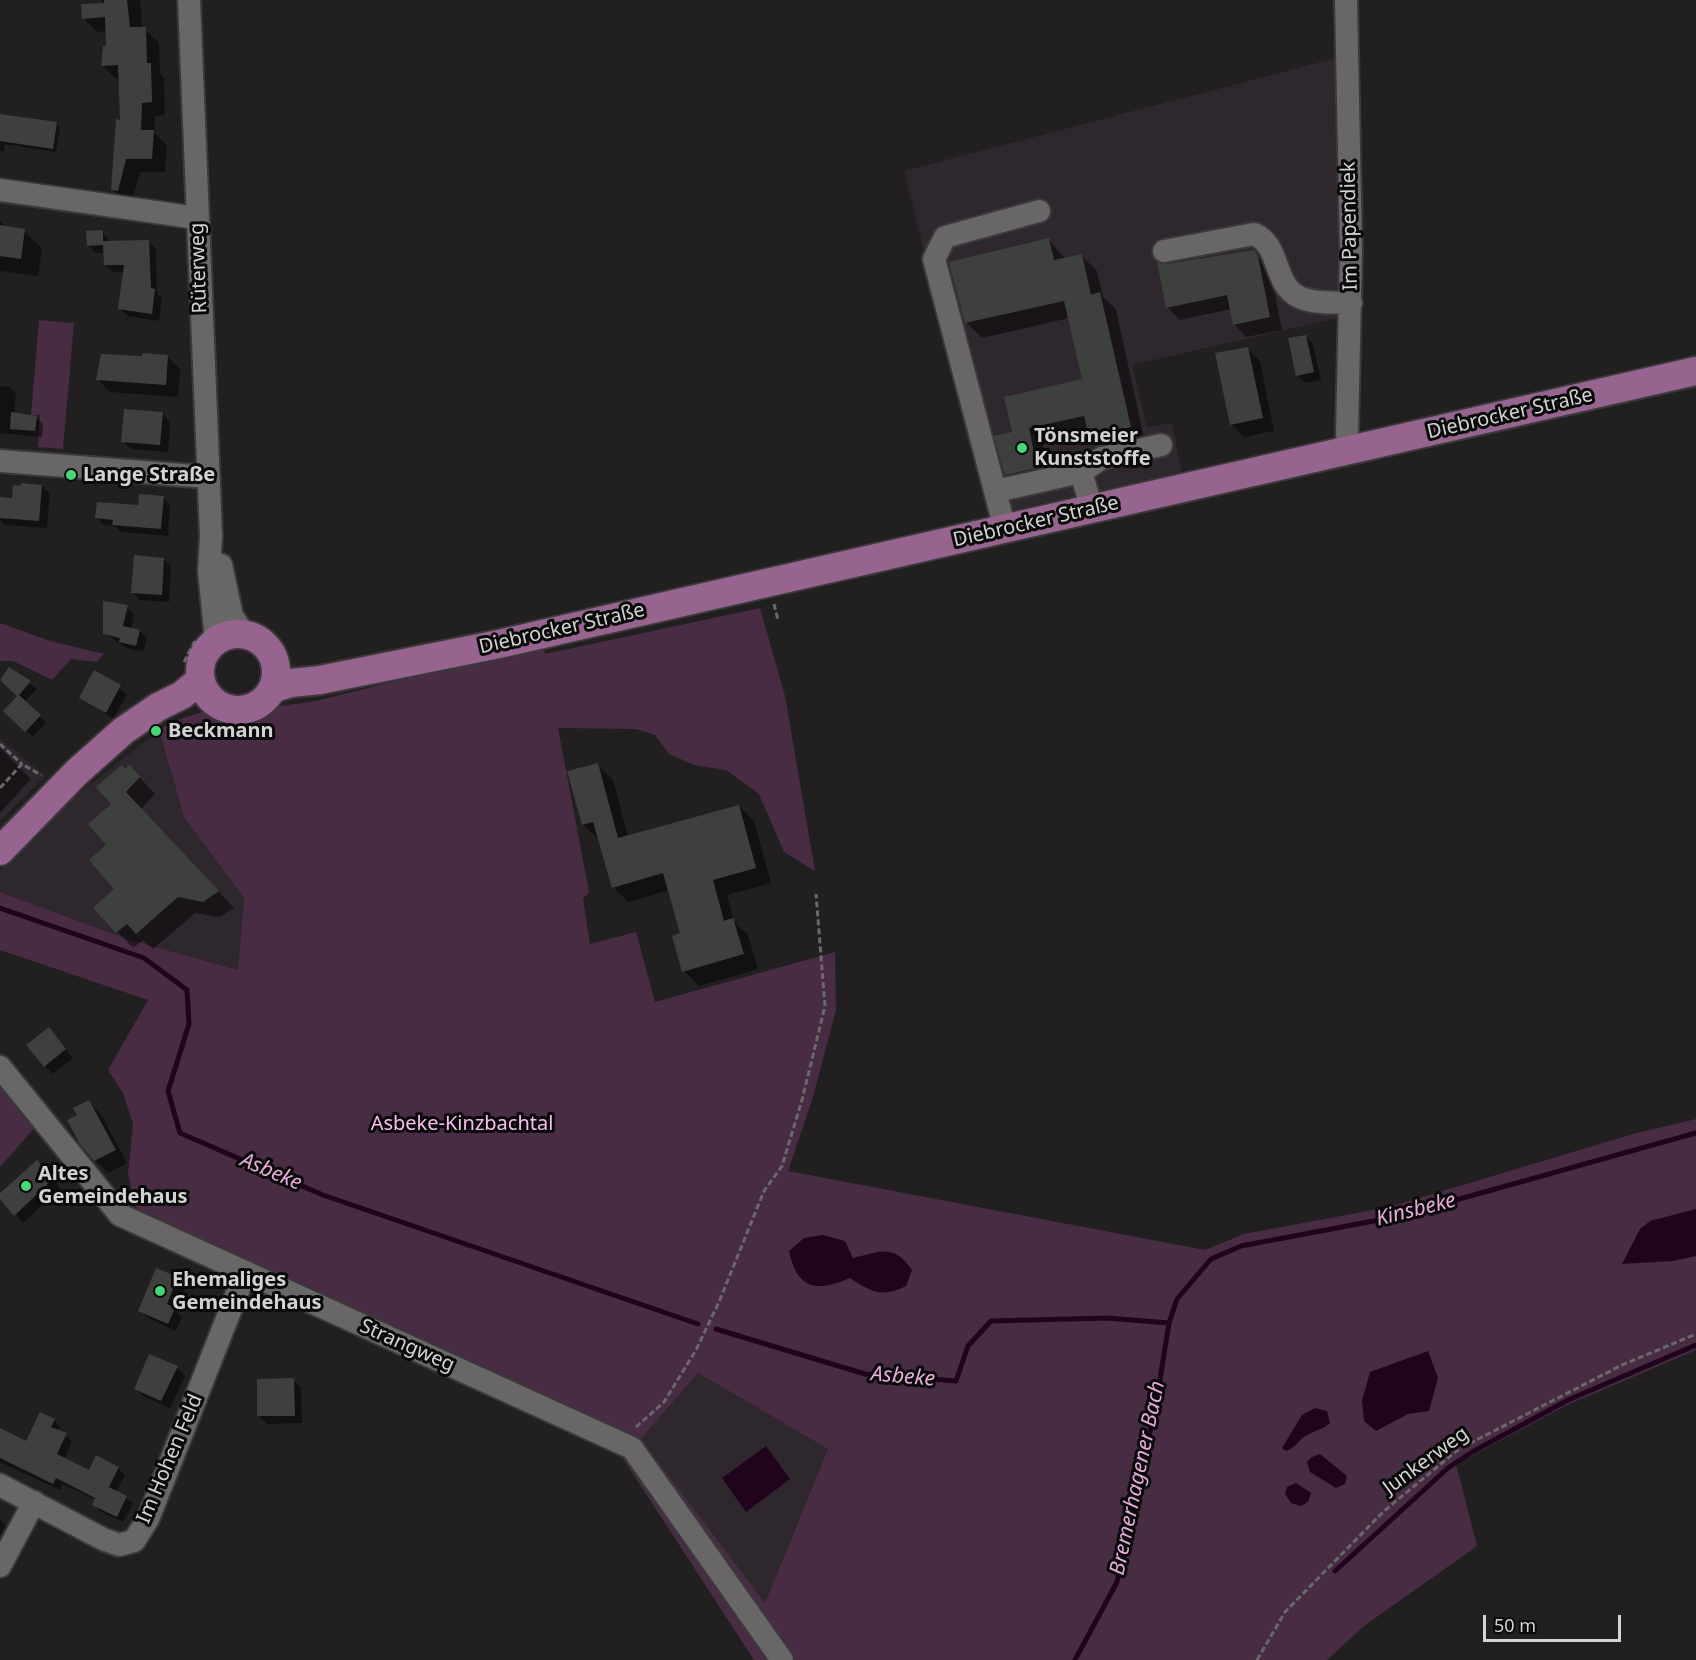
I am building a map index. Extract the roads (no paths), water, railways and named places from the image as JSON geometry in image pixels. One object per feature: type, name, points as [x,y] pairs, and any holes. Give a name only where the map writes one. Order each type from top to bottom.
[{"type":"main road","name":"Diebrocker Straße","points":[[272,689],[291,683],[499,644],[1696,371]]},
{"type":"main road","points":[[230,634],[244,634],[257,639],[268,648],[274,661],[276,675],[272,689],[257,704],[237,710],[223,707],[206,689],[200,665],[206,651],[216,640],[230,634]]},
{"type":"main road","name":"Diebrocker Straße","points":[[274,661],[293,666],[374,668]]},
{"type":"main road","points":[[0,851],[77,772],[106,749],[123,731],[158,707],[182,695],[206,689]]},
{"type":"street","name":"Rüterweg","points":[[189,0],[211,535],[209,571],[216,640]]},
{"type":"street","name":"Im Papendiek","points":[[1346,0],[1351,303],[1347,434],[1351,451]]},
{"type":"street","points":[[0,190],[197,219]]},
{"type":"street","points":[[1005,529],[934,259],[945,237],[1039,211]]},
{"type":"street","points":[[1164,251],[1254,234],[1264,238],[1271,249],[1290,291],[1300,297],[1319,302],[1351,303]]},
{"type":"street","points":[[996,491],[1081,472],[1102,458],[1161,446]]},
{"type":"street","points":[[0,461],[208,477]]},
{"type":"street","points":[[1081,472],[1092,509]]},
{"type":"street","name":"Rüterweg","points":[[211,535],[232,616],[244,634]]},
{"type":"street","name":"Strangweg","points":[[0,1067],[120,1215],[632,1448],[782,1660]]},
{"type":"street","name":"Im Hohen Feld","points":[[0,1485],[103,1539],[118,1545],[134,1540],[148,1519],[245,1273]]},
{"type":"street","points":[[0,1566],[34,1502]]},
{"type":"waterway","name":"Asbeke","points":[[0,908],[144,958],[187,990],[189,1024],[168,1091],[180,1133],[323,1195],[698,1324]]},
{"type":"waterway","name":"Kinsbeke","points":[[1075,1660],[1117,1582],[1156,1404],[1169,1323],[1177,1299],[1211,1259],[1241,1246],[1395,1217],[1696,1133]]},
{"type":"waterway","name":"Asbeke","points":[[716,1329],[865,1374],[956,1381],[968,1346],[991,1321],[1107,1318],[1169,1323]]},
{"type":"waterway","points":[[1335,1571],[1448,1468],[1472,1452],[1568,1400],[1696,1345]]},
{"type":"place","name":"Tönsmeier Kunststoffe","points":[[1022,448]]},
{"type":"place","name":"Lange Straße","points":[[71,475]]},
{"type":"place","name":"Beckmann","points":[[156,731]]},
{"type":"place","name":"Altes Gemeindehaus","points":[[26,1186]]},
{"type":"place","name":"Ehemaliges Gemeindehaus","points":[[160,1291]]},
{"type":"park label","name":"Asbeke-Kinzbachtal","points":[[462,1124]]},
{"type":"water label","name":"Bremerhagener Bach","points":[[1138,1478]]}]
